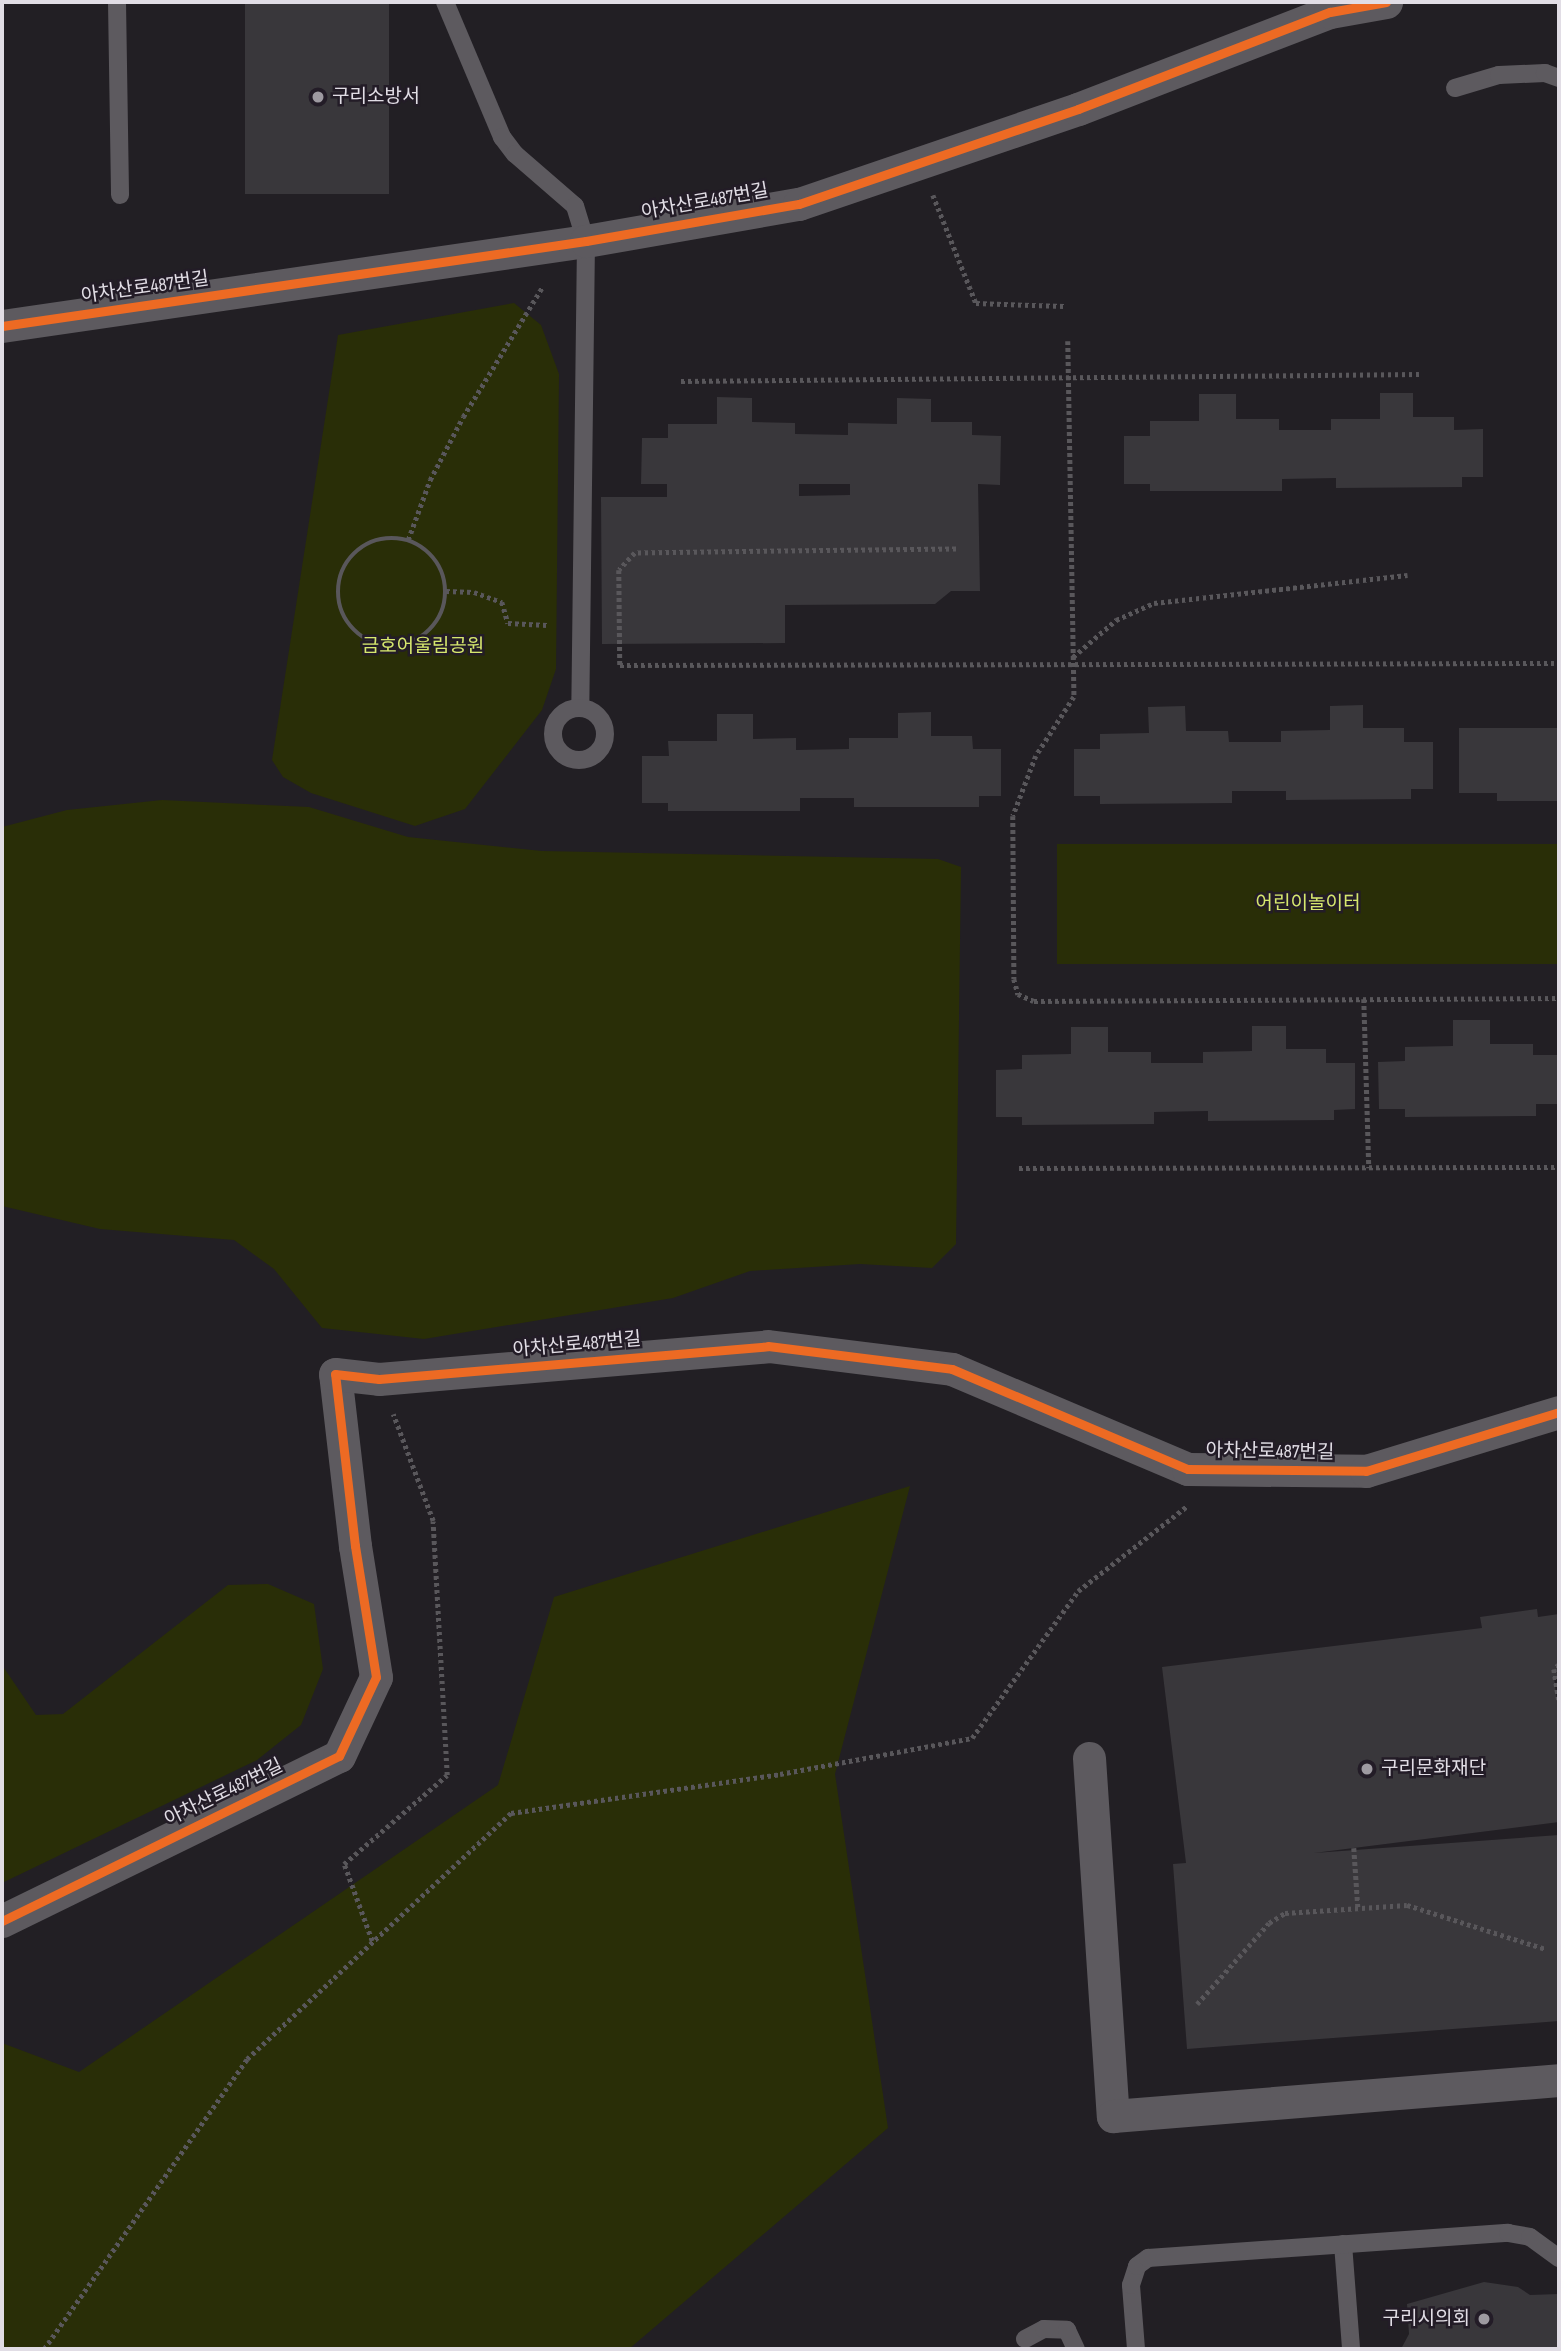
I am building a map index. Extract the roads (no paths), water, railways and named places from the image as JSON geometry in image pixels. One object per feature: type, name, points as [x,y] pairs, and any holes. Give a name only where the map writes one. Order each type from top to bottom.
[{"type":"street","name":"아차산로487번길","points":[[2,326],[586,241],[799,204],[1078,109],[1328,7],[1387,2]]},
{"type":"street","name":"아차산로487번길","points":[[2,1922],[339,1756],[376,1677],[355,1546],[335,1374],[379,1379],[768,1346],[952,1368],[1188,1469],[1366,1471],[1559,1412]]},
{"type":"street","points":[[1089,1758],[1113,2116],[1559,2080]]},
{"type":"lane","points":[[117,2],[120,195]]},
{"type":"lane","points":[[445,2],[502,137],[515,154],[575,206],[586,241],[580,708]]},
{"type":"lane","points":[[1455,88],[1500,75],[1545,73],[1559,78]]},
{"type":"lane","points":[[1136,2349],[1131,2285],[1142,2261],[1508,2233],[1530,2237],[1559,2258]]},
{"type":"lane","points":[[1343,2244],[1351,2349]]},
{"type":"lane","points":[[1026,2339],[1044,2329],[1068,2330],[1076,2349]]},
{"type":"place","name":"구리소방서","points":[[318,97]]},
{"type":"place","name":"구리문화재단","points":[[1367,1769]]},
{"type":"place","name":"구리시의회","points":[[1484,2319]]},
{"type":"park label","name":"금호어울림공원","points":[[423,647]]},
{"type":"park label","name":"어린이놀이터","points":[[1308,904]]}]
